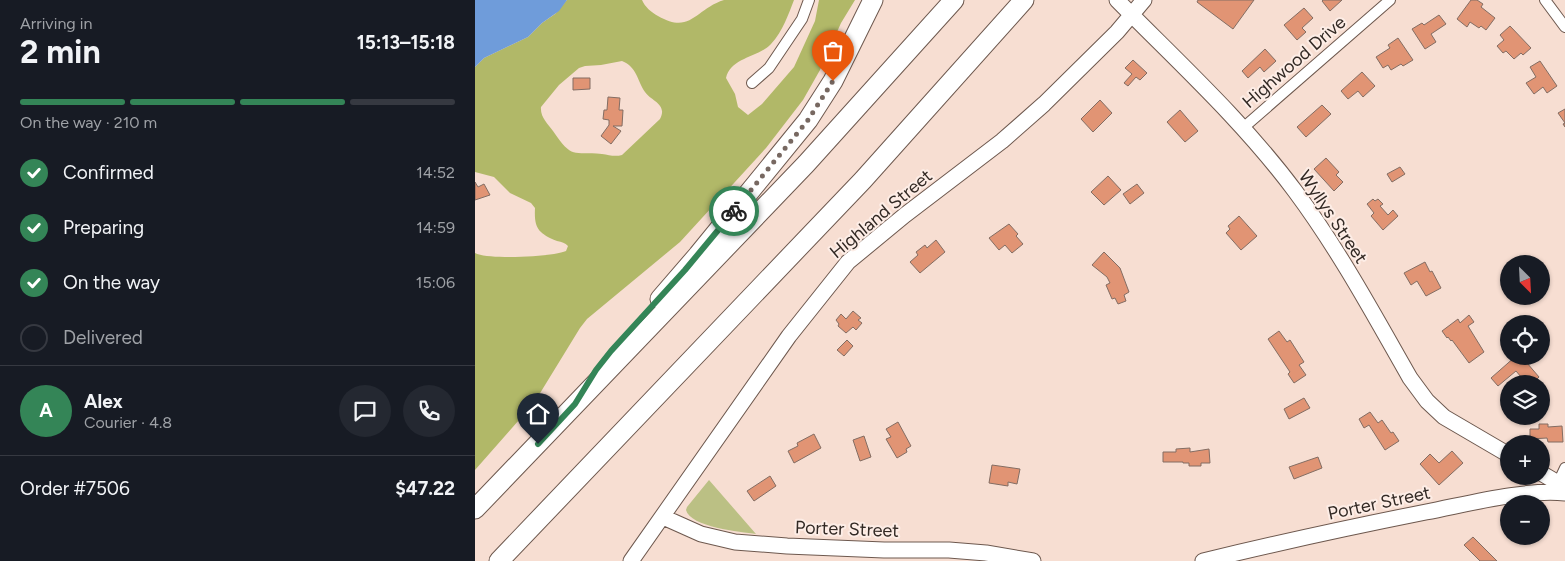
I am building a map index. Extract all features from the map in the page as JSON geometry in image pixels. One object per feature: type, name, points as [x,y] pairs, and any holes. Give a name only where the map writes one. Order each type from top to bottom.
[{"type":"highway","points":[[575,404],[606,357],[689,265],[808,120],[833,81],[873,0]]},
{"type":"highway","points":[[475,509],[812,158],[954,0]]},
{"type":"highway","points":[[499,561],[863,180],[1024,0]]},
{"type":"street","points":[[752,83],[769,68],[802,19],[809,0]]},
{"type":"street","name":"Wyllys Street","points":[[1117,0],[1192,73],[1243,128],[1294,189],[1318,222],[1410,378],[1427,401],[1444,417],[1500,450]]},
{"type":"street","name":"Highland Street","points":[[631,561],[777,352],[848,262],[905,215],[1002,141],[1044,104],[1133,15],[1144,0]]},
{"type":"street","name":"Highwood Drive","points":[[1243,128],[1390,0]]},
{"type":"street","points":[[1545,0],[1565,28]]},
{"type":"street","points":[[1562,490],[1565,468]]},
{"type":"street","points":[[1550,480],[1562,490]]},
{"type":"street","name":"Porter Street","points":[[1203,561],[1296,538],[1466,504],[1562,490]]},
{"type":"street","name":"Porter Street","points":[[663,516],[701,534],[735,542],[865,549],[949,550],[985,553],[1033,561]]},
{"type":"green space","points":[[567,0],[642,0],[655,14],[678,23],[686,22],[714,4],[724,0],[794,0],[782,28],[771,44],[766,49],[733,66],[726,78],[735,94],[738,107],[748,115],[762,104],[794,67],[815,21],[819,0],[855,0],[841,23],[820,70],[803,100],[766,148],[680,242],[587,319],[534,403],[475,470],[475,253],[506,257],[534,256],[566,251],[568,246],[541,232],[535,220],[535,208],[531,203],[510,193],[494,177],[475,172],[475,67],[484,58],[528,37],[542,23],[555,14]],"holes":[[[622,61],[634,70],[645,92],[660,106],[662,110],[660,119],[622,155],[579,153],[569,150],[545,120],[541,107],[559,85],[579,68]]]},
{"type":"green space","points":[[709,480],[756,534],[706,525],[690,516],[686,510],[687,507]]},
{"type":"water","points":[[475,0],[567,0],[559,11],[542,23],[528,37],[484,58],[475,67]]},
{"type":"building","points":[[1198,0],[1254,0],[1233,29],[1197,2]]},
{"type":"building","points":[[1323,0],[1342,0],[1330,11]]},
{"type":"building","points":[[1471,0],[1477,0],[1483,4],[1481,7],[1495,18],[1486,30],[1470,22],[1467,27],[1457,19]]},
{"type":"building","points":[[1304,8],[1313,18],[1302,28],[1306,32],[1297,40],[1284,25]]},
{"type":"building","points":[[1439,15],[1446,24],[1431,34],[1436,42],[1425,49],[1412,29],[1422,23],[1424,25]]},
{"type":"building","points":[[1510,26],[1531,48],[1523,55],[1521,53],[1514,59],[1506,51],[1503,53],[1497,46],[1504,40],[1500,35]]},
{"type":"building","points":[[1398,38],[1413,60],[1391,70],[1388,65],[1383,68],[1376,57],[1390,48],[1388,45]]},
{"type":"building","points":[[1265,49],[1276,61],[1264,72],[1260,67],[1248,78],[1242,71]]},
{"type":"building","points":[[1133,60],[1147,73],[1140,80],[1136,77],[1128,86],[1124,83],[1132,74],[1125,68]]},
{"type":"building","points":[[1540,61],[1557,86],[1547,93],[1543,87],[1534,94],[1526,83],[1536,77],[1530,67]]},
{"type":"building","points":[[1362,72],[1375,86],[1363,97],[1358,91],[1348,99],[1341,91]]},
{"type":"building","points":[[573,78],[590,78],[590,89],[573,90]]},
{"type":"building","points":[[608,97],[620,98],[619,110],[623,110],[622,126],[613,126],[621,131],[611,144],[601,136],[609,125],[609,120],[603,119],[604,110],[607,110]]},
{"type":"building","points":[[1100,100],[1112,113],[1093,132],[1081,119]]},
{"type":"building","points":[[1322,105],[1331,114],[1306,137],[1297,127]]},
{"type":"building","points":[[1565,109],[1565,123],[1558,113]]},
{"type":"building","points":[[1180,110],[1198,131],[1185,142],[1167,122]]},
{"type":"building","points":[[1326,158],[1339,172],[1336,175],[1343,182],[1334,191],[1314,169]]},
{"type":"building","points":[[1400,167],[1405,174],[1392,182],[1387,174]]},
{"type":"building","points":[[1108,176],[1121,190],[1104,205],[1091,192]]},
{"type":"building","points":[[475,182],[478,187],[484,184],[490,195],[475,200]]},
{"type":"building","points":[[1137,184],[1144,193],[1130,204],[1123,194]]},
{"type":"building","points":[[1373,199],[1375,201],[1378,199],[1383,204],[1380,206],[1388,215],[1393,210],[1398,216],[1383,230],[1371,216],[1374,213],[1367,204]]},
{"type":"building","points":[[1239,216],[1257,236],[1241,250],[1226,233],[1230,229],[1228,226]]},
{"type":"building","points":[[1009,224],[1018,234],[1016,236],[1023,244],[1012,253],[1005,245],[999,250],[989,238]]},
{"type":"building","points":[[936,240],[945,252],[920,273],[910,262],[918,255],[916,252],[925,245],[927,248]]},
{"type":"building","points":[[1104,252],[1120,268],[1129,292],[1124,295],[1126,301],[1118,304],[1115,298],[1112,299],[1106,285],[1110,283],[1107,277],[1092,265]]},
{"type":"building","points":[[1425,262],[1441,288],[1426,296],[1417,281],[1411,285],[1404,273]]},
{"type":"building","points":[[853,311],[861,318],[858,320],[862,323],[856,330],[853,327],[846,333],[838,326],[839,324],[836,320],[841,314],[846,319]]},
{"type":"building","points":[[1469,315],[1474,322],[1468,326],[1484,352],[1469,363],[1452,340],[1447,338],[1442,331],[1458,319],[1460,323]]},
{"type":"building","points":[[1279,331],[1287,342],[1290,340],[1304,362],[1299,365],[1306,375],[1294,383],[1288,374],[1290,372],[1268,339]]},
{"type":"building","points":[[847,340],[853,346],[844,356],[837,350]]},
{"type":"building","points":[[1506,365],[1529,365],[1537,375],[1519,375],[1516,371],[1511,375],[1500,375],[1500,384],[1498,386],[1491,378]]},
{"type":"building","points":[[1304,398],[1310,408],[1289,419],[1284,409]]},
{"type":"building","points":[[1370,412],[1378,423],[1382,420],[1399,441],[1385,450],[1369,425],[1364,428],[1359,419]]},
{"type":"building","points":[[898,422],[911,446],[906,449],[907,452],[897,458],[886,439],[891,437],[886,429]]},
{"type":"building","points":[[1539,425],[1548,425],[1548,427],[1562,426],[1563,442],[1550,442],[1550,435],[1530,435],[1530,429],[1539,429]]},
{"type":"building","points":[[814,434],[821,448],[794,463],[788,451],[798,446],[797,443]]},
{"type":"building","points":[[864,436],[871,457],[860,461],[853,440]]},
{"type":"building","points":[[1190,448],[1190,452],[1209,449],[1210,463],[1201,463],[1201,466],[1189,466],[1189,463],[1183,462],[1163,462],[1163,452],[1176,452],[1176,449]]},
{"type":"building","points":[[1452,451],[1463,463],[1439,485],[1420,464],[1430,454],[1439,463]]},
{"type":"building","points":[[1318,457],[1322,468],[1294,479],[1289,467]]},
{"type":"building","points":[[992,465],[1020,469],[1017,484],[1008,482],[1008,486],[989,483]]},
{"type":"building","points":[[770,476],[776,486],[754,501],[747,491]]},
{"type":"building","points":[[1473,537],[1497,561],[1480,561],[1464,545]]},
{"type":"way so far","points":[[734,211],[808,120],[833,81]]},
{"type":"route","points":[[538,444],[575,404],[596,370],[611,351],[685,270],[734,211]]}]
